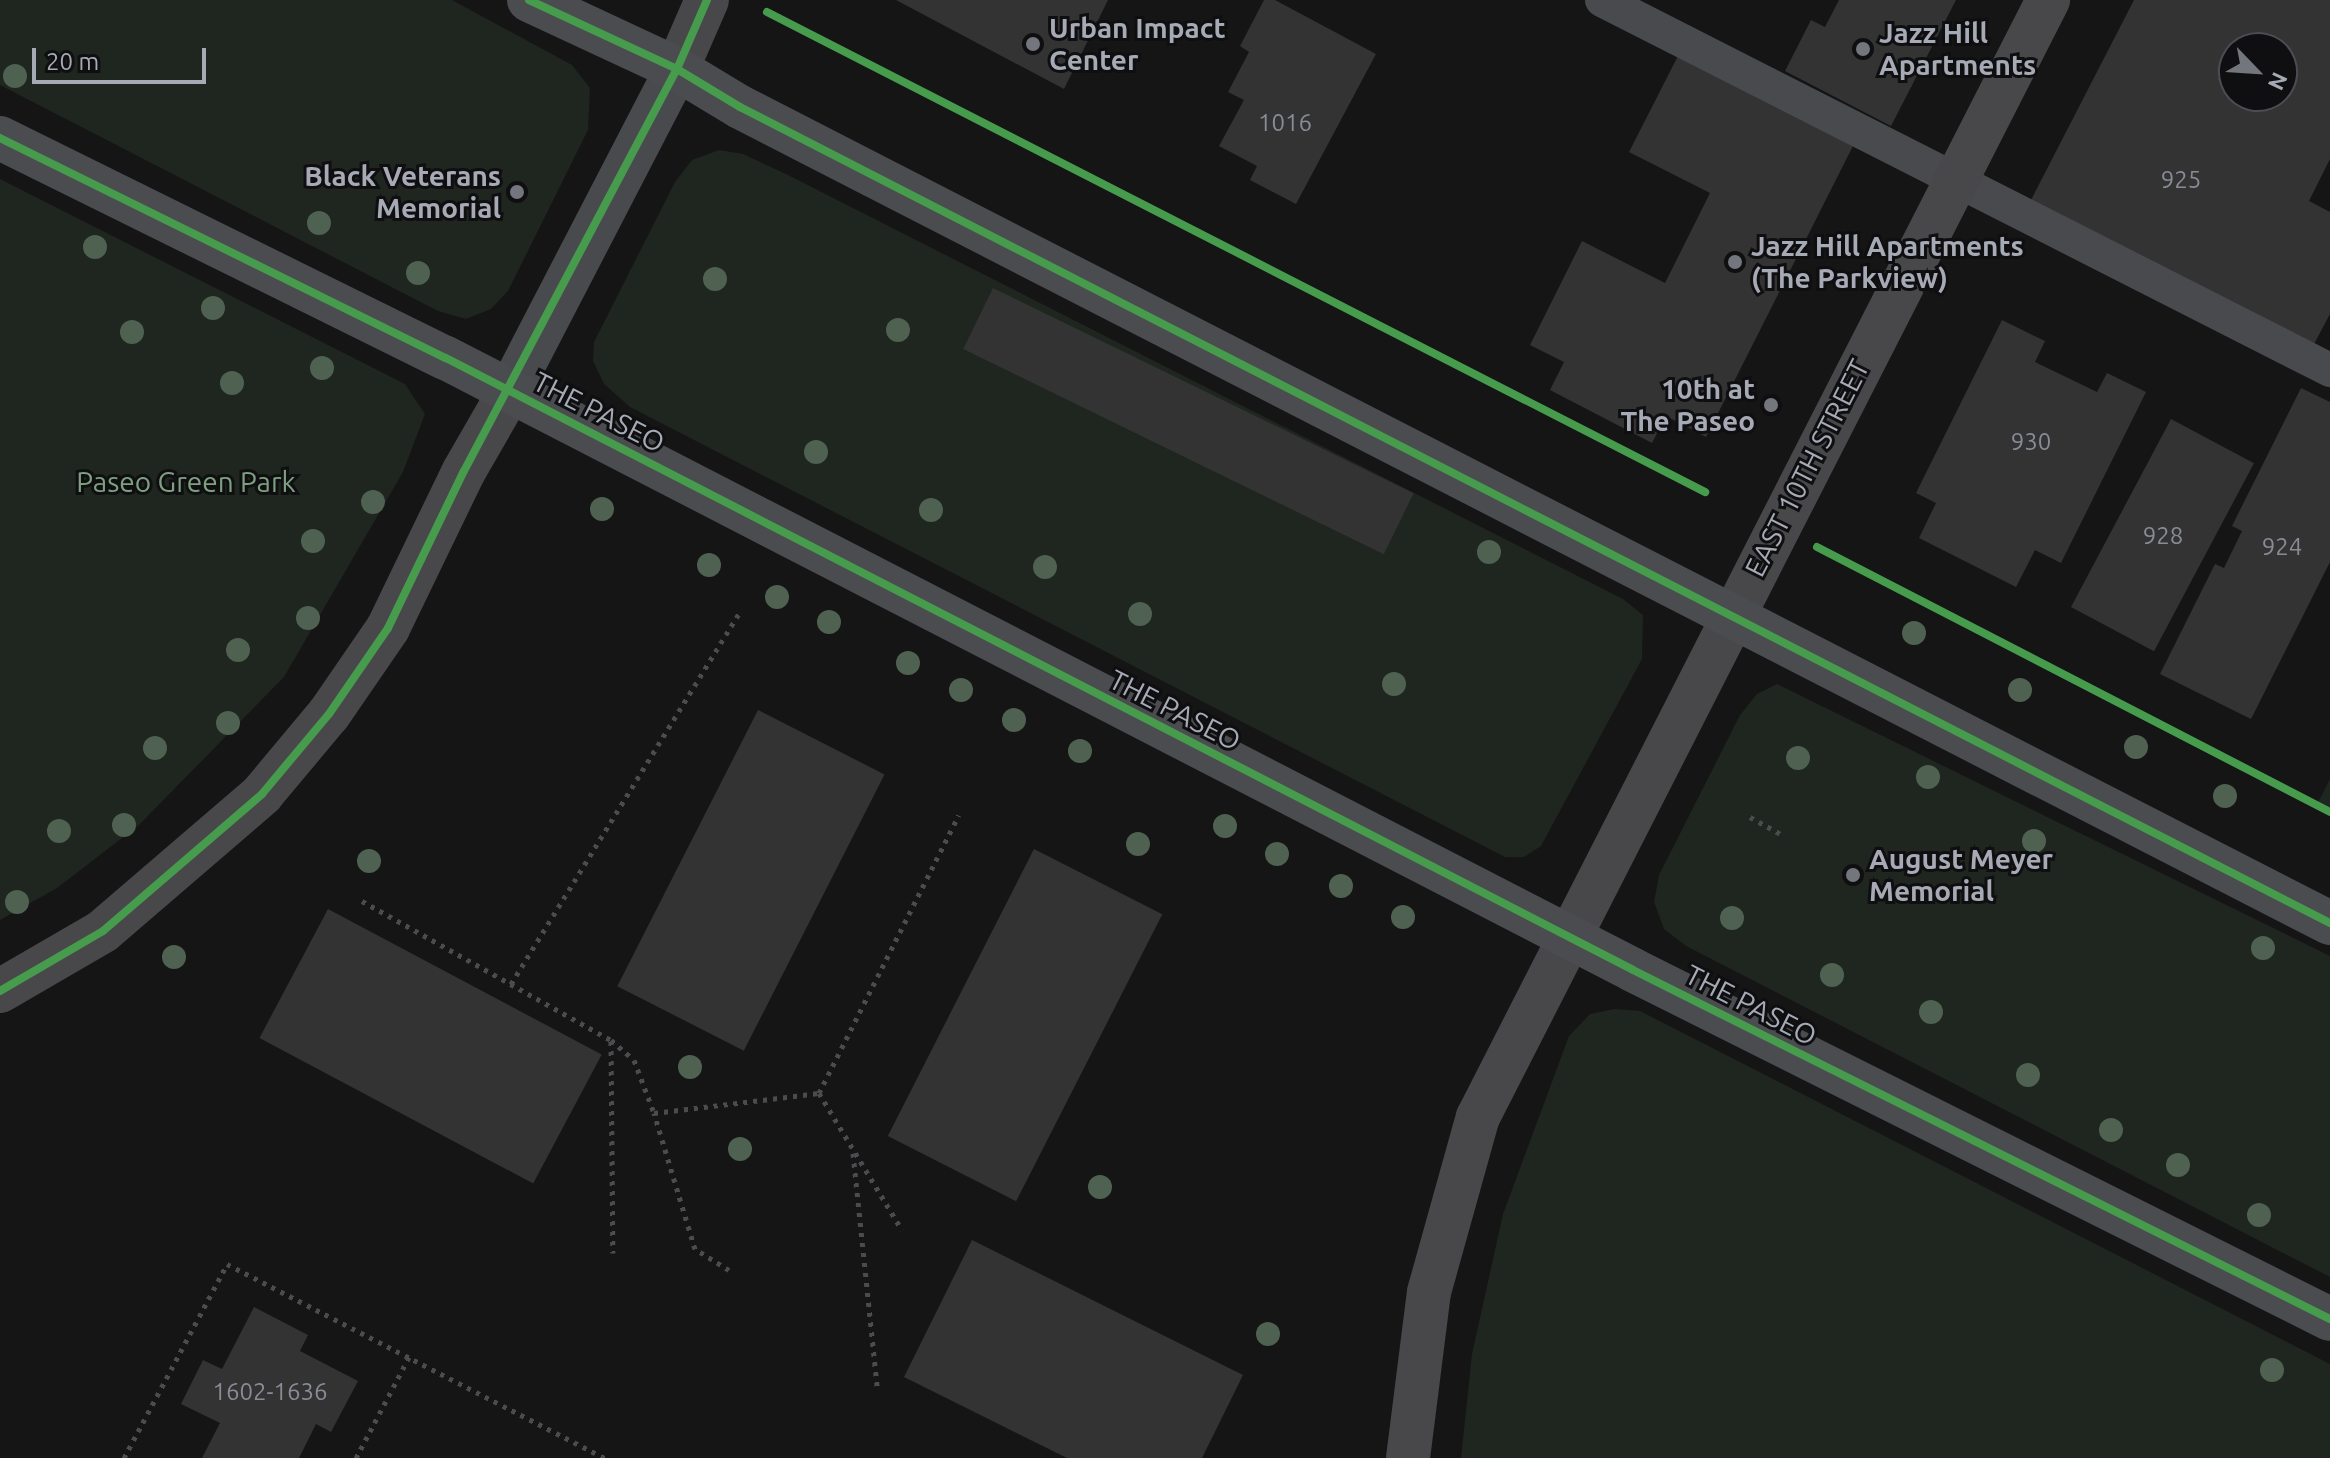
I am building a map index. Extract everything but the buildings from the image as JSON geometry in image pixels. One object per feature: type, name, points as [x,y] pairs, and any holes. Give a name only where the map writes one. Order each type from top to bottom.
[{"type":"main road","points":[[529,0],[677,69],[754,114],[2330,923]]},
{"type":"main road","points":[[677,69],[707,0]]},
{"type":"main road","name":"EAST 10TH STREET","points":[[1408,1458],[1429,1292],[1443,1231],[1478,1117],[1567,936],[2048,0]]},
{"type":"main road","name":"THE PASEO","points":[[0,138],[510,391],[1567,936],[2330,1319]]},
{"type":"main road","points":[[0,991],[103,931],[262,794],[329,714],[388,628],[464,471],[510,391]]},
{"type":"street","points":[[510,391],[677,69]]},
{"type":"lane","points":[[1602,0],[2330,370]]},
{"type":"path","points":[[511,984],[739,614]]},
{"type":"path","points":[[819,1093],[959,815]]},
{"type":"path","points":[[1750,817],[1783,835]]},
{"type":"path","points":[[362,901],[611,1040],[634,1060],[654,1113],[695,1249],[729,1270]]},
{"type":"path","points":[[611,1040],[613,1253]]},
{"type":"path","points":[[654,1113],[819,1093]]},
{"type":"path","points":[[819,1093],[902,1230]]},
{"type":"path","points":[[852,1148],[877,1387]]},
{"type":"path","points":[[124,1458],[227,1264],[605,1458]]},
{"type":"path","points":[[356,1458],[409,1357]]},
{"type":"green space","points":[[0,0],[452,0],[572,65],[590,88],[588,130],[508,291],[491,309],[466,319],[438,311],[0,85]]},
{"type":"green space","points":[[719,150],[743,154],[788,175],[1623,599],[1643,615],[1642,659],[1541,846],[1524,857],[1505,857],[630,407],[604,384],[593,361],[594,342],[675,182],[692,160]]},
{"type":"green space","name":"Paseo Green Park","points":[[0,179],[405,384],[425,414],[403,472],[284,677],[139,825],[57,888],[0,920]]},
{"type":"green space","points":[[1777,684],[2330,956],[2330,1277],[1686,946],[1664,929],[1654,902],[1659,875],[1740,715],[1757,694]]},
{"type":"green space","points":[[2330,779],[2330,816],[2315,808]]},
{"type":"green space","points":[[1615,1009],[1640,1011],[2330,1364],[2330,1458],[1461,1458],[1472,1354],[1503,1214],[1569,1036],[1590,1014]]},
{"type":"cycle path","points":[[529,0],[677,69],[740,107],[2330,923]]},
{"type":"cycle path","points":[[0,991],[103,931],[262,794],[329,714],[388,628],[464,471],[677,69],[707,0]]},
{"type":"cycle path","points":[[767,12],[1705,492]]},
{"type":"cycle path","points":[[0,138],[446,358],[1633,970],[2330,1319]]},
{"type":"cycle path","points":[[1817,547],[2330,812]]},
{"type":"place","name":"Urban Impact Center","points":[[1033,44]]},
{"type":"place","name":"Jazz Hill Apartments","points":[[1863,49]]},
{"type":"place","name":"Black Veterans Memorial","points":[[517,192]]},
{"type":"place","name":"Jazz Hill Apartments (The Parkview)","points":[[1735,262]]},
{"type":"place","name":"10th at The Paseo","points":[[1771,405]]},
{"type":"place","name":"August Meyer Memorial","points":[[1853,875]]}]
